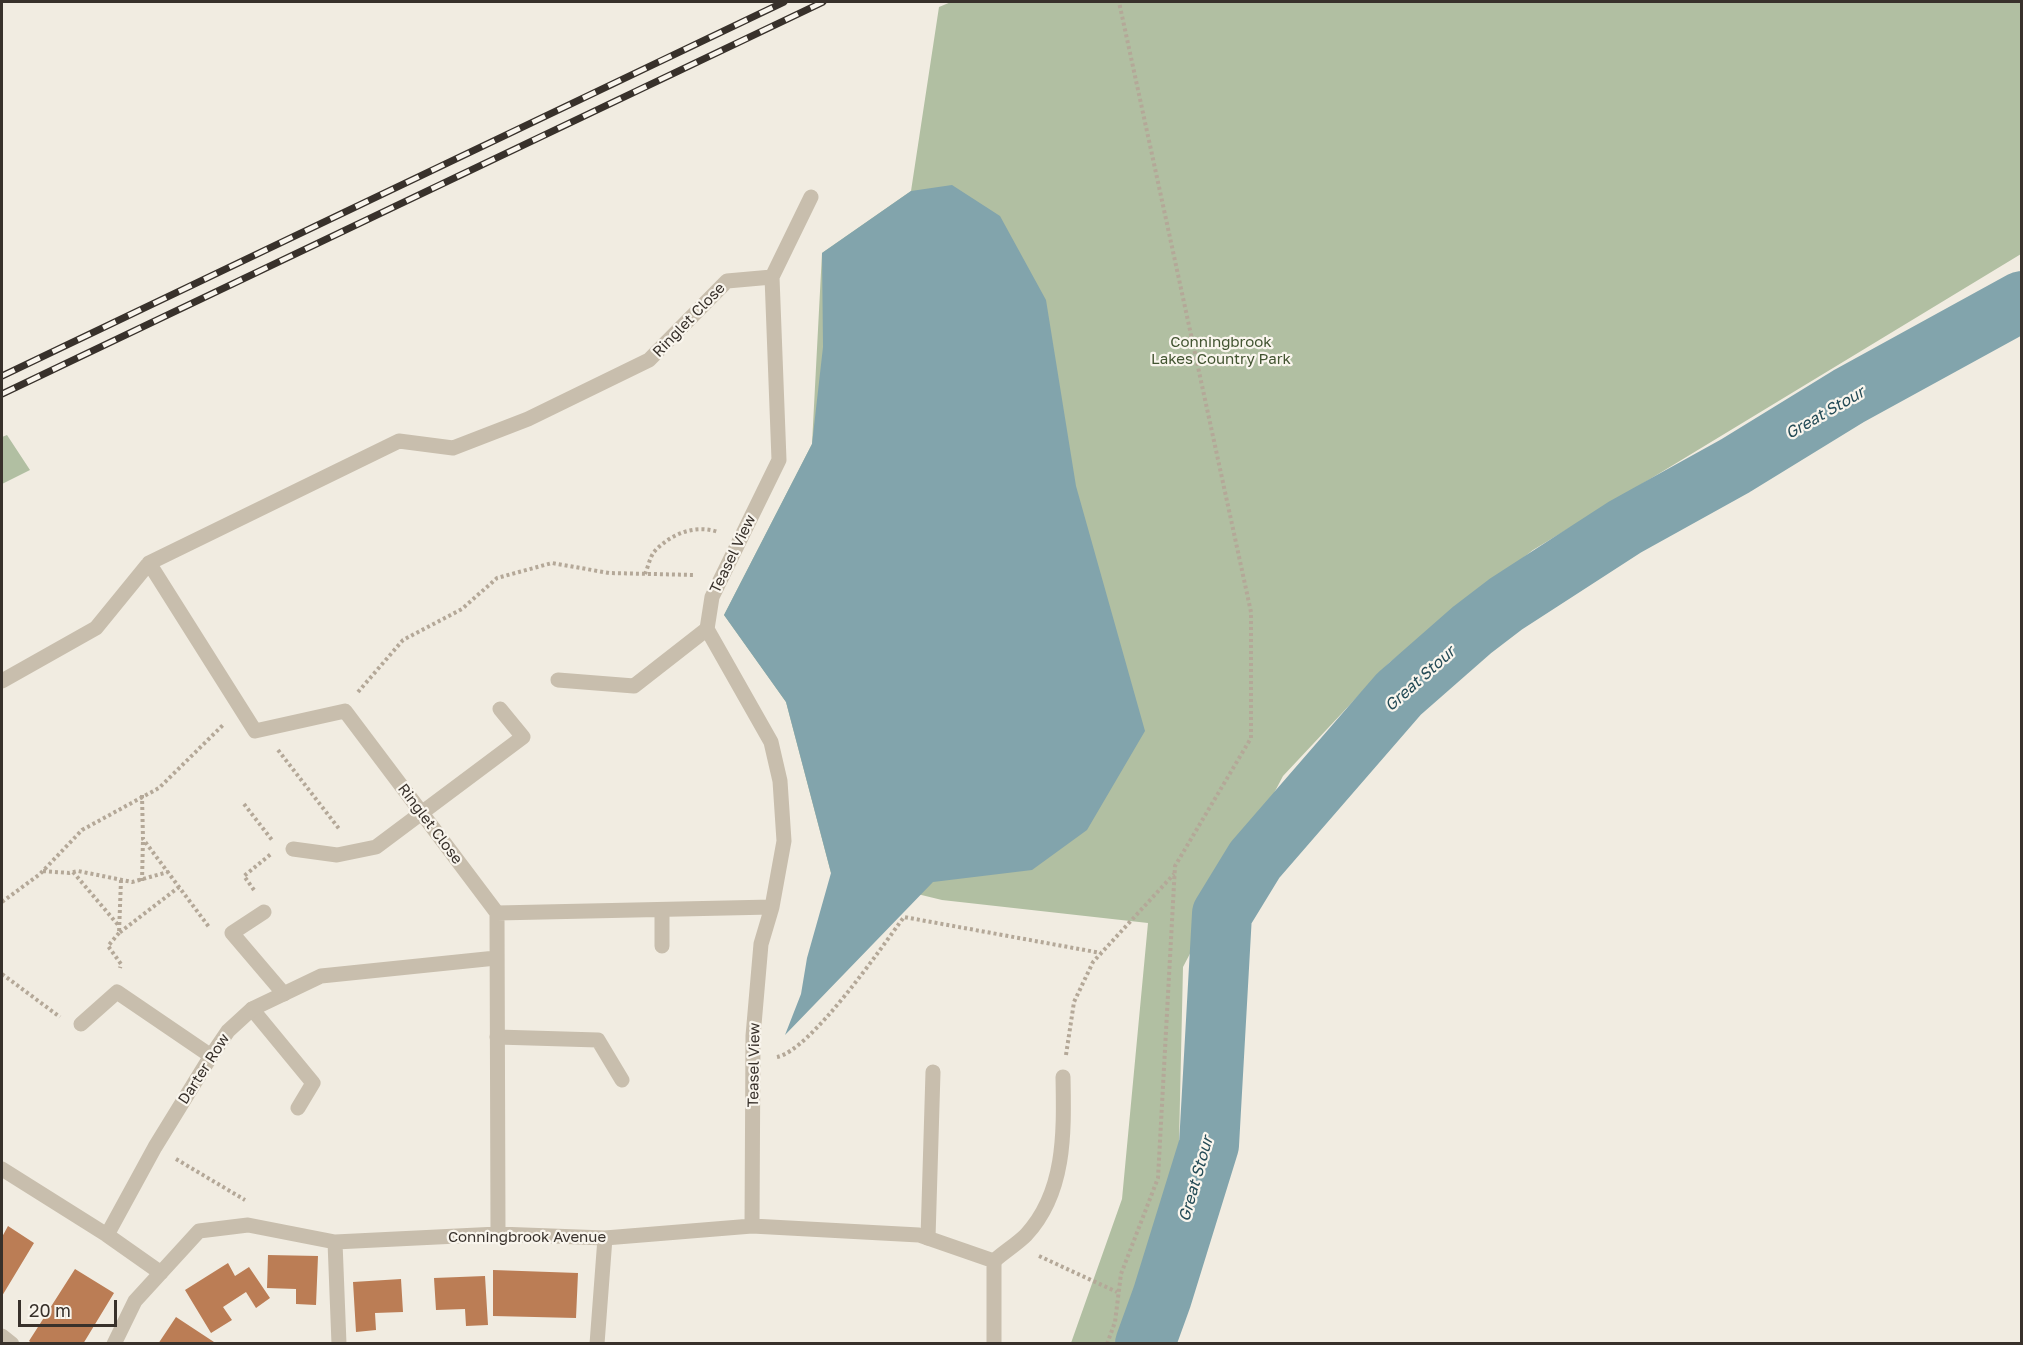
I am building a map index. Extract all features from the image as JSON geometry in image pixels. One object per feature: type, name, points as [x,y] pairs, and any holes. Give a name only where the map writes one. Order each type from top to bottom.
[{"type":"street","name":"Teasel View","points":[[752,1226],[753,1061],[761,944],[772,907],[784,841],[780,782],[771,742],[707,629],[712,597],[779,460],[772,277],[811,197]]},
{"type":"street","name":"Ringlet Close","points":[[2,681],[96,628],[149,563],[399,441],[453,448],[528,419],[649,360],[727,280],[772,277]]},
{"type":"street","points":[[149,563],[255,731],[262,729]]},
{"type":"street","points":[[558,681],[634,686],[707,629]]},
{"type":"street","points":[[293,849],[337,855],[376,848],[523,737],[500,709]]},
{"type":"street","name":"Ringlet Close","points":[[262,729],[345,711],[497,913]]},
{"type":"street","points":[[498,1234],[497,913],[772,907]]},
{"type":"street","points":[[662,909],[662,946]]},
{"type":"street","points":[[264,912],[232,933],[284,994]]},
{"type":"street","name":"Darter Row","points":[[107,1235],[155,1147],[211,1056],[228,1031],[252,1009],[321,976],[496,958]]},
{"type":"street","points":[[81,1024],[117,992],[211,1056]]},
{"type":"street","points":[[252,1009],[313,1083],[298,1108]]},
{"type":"street","points":[[497,1037],[598,1040],[622,1080]]},
{"type":"street","points":[[928,1238],[933,1072]]},
{"type":"street","points":[[994,1344],[994,1261],[1027,1234],[1043,1210],[1060,1173],[1063,1077]]},
{"type":"street","points":[[2,1169],[107,1235],[161,1273]]},
{"type":"street","name":"Conningbrook Avenue","points":[[114,1344],[135,1301],[199,1231],[256,1226],[335,1242],[498,1234],[604,1238],[752,1226],[919,1235],[994,1261]]},
{"type":"street","points":[[597,1344],[604,1238]]},
{"type":"street","points":[[335,1242],[339,1344]]},
{"type":"street","points":[[2,1336],[12,1344]]},
{"type":"path","points":[[1107,1344],[1115,1322],[1121,1274],[1158,1178],[1175,866],[1251,738],[1251,612],[1119,2]]},
{"type":"path","points":[[645,574],[653,553],[675,536],[696,528],[715,531],[739,542]]},
{"type":"path","points":[[262,729],[357,851]]},
{"type":"path","points":[[142,795],[142,881]]},
{"type":"path","points":[[244,804],[279,848],[244,876],[261,900],[264,912]]},
{"type":"path","points":[[143,838],[211,929],[232,933]]},
{"type":"path","points":[[42,871],[73,872],[142,881],[168,872]]},
{"type":"path","points":[[73,872],[119,930]]},
{"type":"path","points":[[1063,1077],[1074,1002],[1093,962],[1175,874]]},
{"type":"path","points":[[119,930],[122,880]]},
{"type":"path","points":[[117,992],[121,964],[108,946],[119,930],[179,887]]},
{"type":"path","points":[[753,1061],[788,1054],[837,1005],[904,917],[1101,953]]},
{"type":"path","points":[[2,974],[62,1019],[81,1024]]},
{"type":"path","points":[[155,1147],[255,1206],[256,1226]]},
{"type":"path","points":[[994,1261],[1031,1252],[1118,1292]]},
{"type":"green space","name":"Conningbrook Lakes Country Park","points":[[951,2],[2021,2],[2021,254],[1533,550],[1389,663],[1283,776],[1183,967],[1179,1143],[1172,1210],[1130,1343],[1071,1343],[1122,1199],[1148,923],[942,900],[831,873],[786,702],[724,615],[812,444],[822,253],[911,191],[939,7]]},
{"type":"green space","points":[[7,435],[30,470],[2,484],[2,437]]},
{"type":"water","points":[[952,185],[1000,216],[1046,300],[1076,486],[1145,731],[1087,830],[1032,870],[933,882],[785,1035],[801,994],[807,958],[831,873],[786,702],[724,615],[812,444],[823,347],[822,253],[911,191]]},
{"type":"building","points":[[8,1226],[34,1243],[2,1296],[2,1237]]},
{"type":"building","points":[[268,1255],[318,1256],[316,1305],[296,1304],[296,1289],[267,1288]]},
{"type":"building","points":[[228,1263],[235,1276],[249,1267],[270,1298],[256,1308],[246,1292],[223,1307],[232,1320],[211,1333],[185,1290]]},
{"type":"building","points":[[75,1269],[114,1293],[83,1344],[33,1344],[29,1341]]},
{"type":"building","points":[[493,1270],[578,1273],[576,1318],[493,1316]]},
{"type":"building","points":[[485,1276],[488,1325],[466,1326],[465,1309],[436,1310],[434,1278]]},
{"type":"building","points":[[401,1279],[403,1312],[375,1313],[376,1330],[356,1332],[353,1282]]},
{"type":"building","points":[[176,1317],[214,1342],[213,1344],[158,1344]]},
{"type":"waterway","name":"Great Stour","points":[[1145,1344],[1209,1145],[1222,914],[1255,860],[1399,694],[1472,630],[1506,604],[1625,527],[1735,466],[1849,396],[2022,301]]},
{"type":"railway","points":[[2,376],[784,2]]},
{"type":"railway","points":[[2,394],[823,2]]}]
